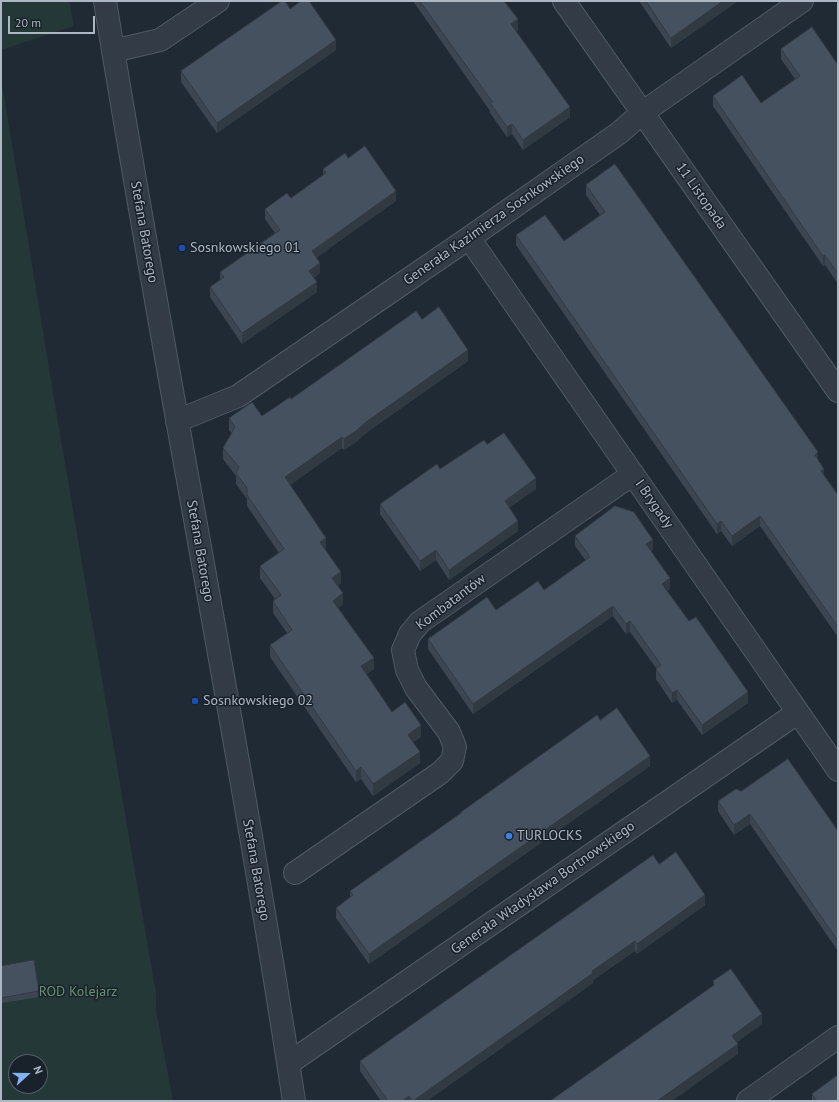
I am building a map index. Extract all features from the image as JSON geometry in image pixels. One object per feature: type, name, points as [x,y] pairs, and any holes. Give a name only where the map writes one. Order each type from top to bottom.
[{"type":"street","name":"Stefana Batorego","points":[[105,1],[177,421],[225,688],[289,1063],[294,1101]]},
{"type":"street","points":[[113,51],[160,40],[218,1]]},
{"type":"street","name":"11 Listopada","points":[[564,1],[838,392]]},
{"type":"street","name":"Generała Kazimierza Sosnkowskiego","points":[[177,421],[238,396],[469,238],[614,136],[642,113],[802,1]]},
{"type":"street","name":"I Brygady","points":[[469,238],[797,713],[838,770]]},
{"type":"street","name":"Kombatantów","points":[[295,873],[440,773],[452,761],[455,747],[449,732],[416,688],[407,670],[403,650],[410,634],[420,622],[633,474]]},
{"type":"street","name":"Generała Władysława Bortnowskiego","points":[[289,1063],[797,713]]},
{"type":"street","points":[[748,1101],[838,1038]]},
{"type":"green space","points":[[1,1],[69,1],[74,26],[1,50]]},
{"type":"green space","name":"ROD Kolejarz","points":[[1,78],[58,423],[156,994],[156,1011],[173,1101],[1,1101]]},
{"type":"building","points":[[282,1],[285,1],[290,9],[301,1],[309,1],[336,40],[217,123],[181,71]]},
{"type":"building","points":[[420,1],[504,1],[518,19],[511,24],[570,107],[523,140],[512,124],[507,127],[490,103],[492,102]]},
{"type":"building","points":[[646,1],[723,1],[671,38]]},
{"type":"building","points":[[812,27],[838,65],[838,274],[825,255],[823,256],[713,96],[742,75],[761,103],[800,76],[781,49]]},
{"type":"building","points":[[365,146],[396,191],[312,251],[320,263],[309,271],[317,282],[242,333],[210,287],[224,277],[220,272],[280,230],[265,209],[287,193],[291,198],[326,173],[323,169],[345,153],[348,158]]},
{"type":"building","points":[[615,164],[818,452],[815,455],[824,469],[821,471],[838,495],[838,627],[760,516],[732,536],[721,521],[717,524],[516,235],[545,215],[564,241],[605,212],[586,185]]},
{"type":"building","points":[[439,307],[468,350],[366,422],[356,431],[344,439],[342,437],[285,477],[326,538],[320,542],[341,572],[332,578],[343,593],[333,601],[374,658],[361,666],[392,712],[405,702],[421,725],[408,735],[420,752],[373,784],[361,767],[356,771],[270,645],[292,630],[273,601],[281,595],[260,566],[284,549],[247,495],[247,488],[236,473],[239,467],[223,448],[235,427],[229,418],[252,402],[262,416],[290,397],[291,399],[416,311],[422,319]]},
{"type":"building","points":[[504,433],[536,478],[505,501],[518,521],[449,570],[436,550],[420,561],[380,504],[437,464],[440,469],[484,440],[487,444]]},
{"type":"building","points":[[615,506],[634,512],[653,540],[646,544],[670,578],[662,584],[689,621],[696,617],[748,692],[702,725],[677,690],[672,693],[656,669],[661,665],[630,621],[626,624],[613,606],[473,704],[428,639],[487,597],[496,610],[538,581],[544,590],[590,557],[575,536]]},
{"type":"building","points":[[617,708],[650,756],[369,954],[336,908],[353,895],[350,891],[597,715],[600,720]]},
{"type":"building","points":[[788,759],[838,831],[838,941],[750,814],[734,825],[718,801],[736,789],[741,791]]},
{"type":"building","points":[[676,852],[705,895],[637,944],[635,941],[592,971],[593,973],[413,1101],[409,1096],[402,1101],[388,1101],[360,1061],[653,855],[659,864]]},
{"type":"building","points":[[34,960],[39,991],[1,998],[1,966]]},
{"type":"building","points":[[731,969],[762,1014],[732,1036],[738,1044],[657,1101],[550,1101],[714,985],[713,981]]},
{"type":"building","points":[[838,1075],[838,1101],[817,1101],[812,1094]]},
{"type":"place","name":"Sosnkowskiego 01","points":[[182,248]]},
{"type":"place","name":"Sosnkowskiego 02","points":[[195,701]]},
{"type":"place","name":"TURLOCKS","points":[[509,836]]}]
